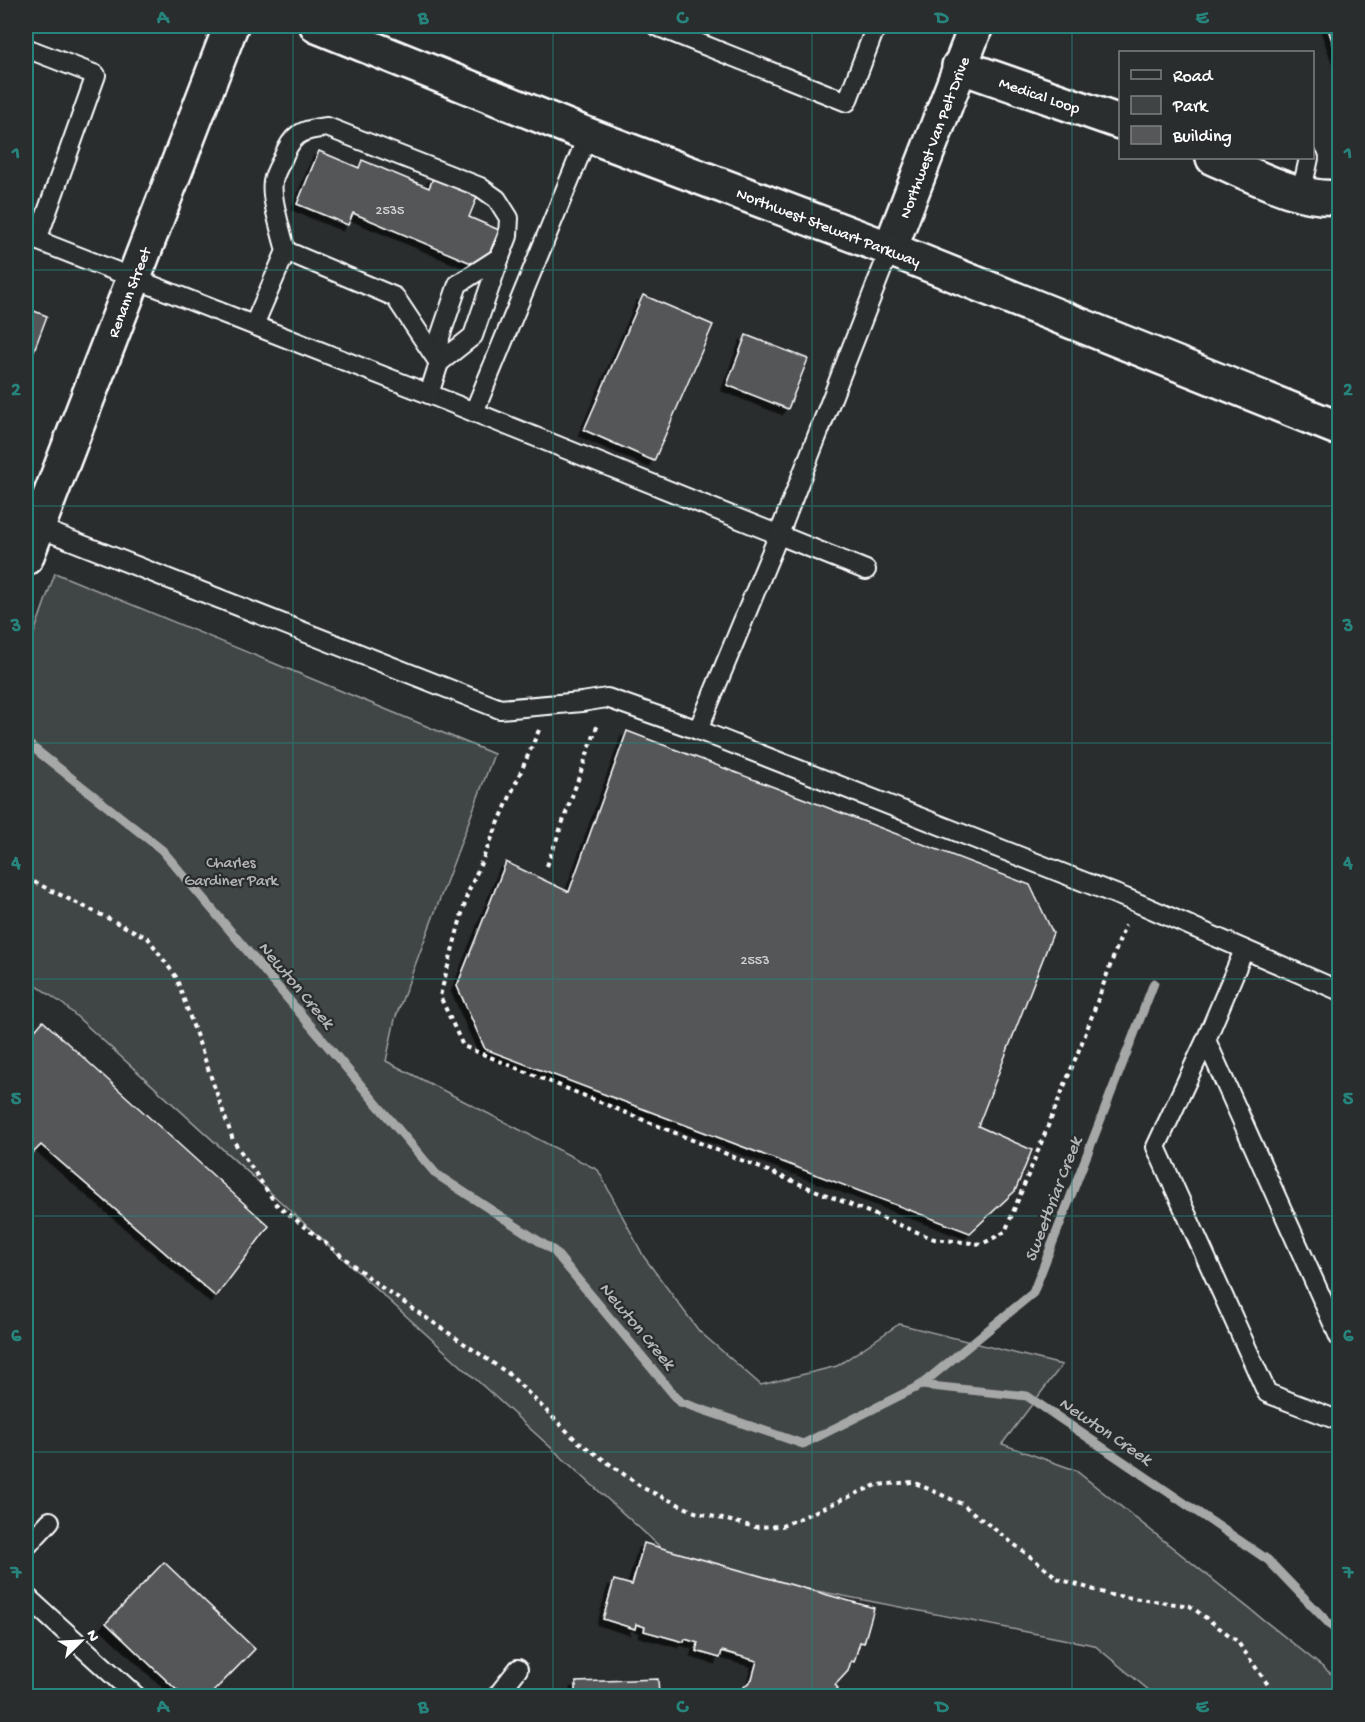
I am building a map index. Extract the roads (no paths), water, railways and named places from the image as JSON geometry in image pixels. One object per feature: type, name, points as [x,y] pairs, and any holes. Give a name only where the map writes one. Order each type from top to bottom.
[{"type":"street","name":"Renann Street","points":[[26,558],[231,26]]},
{"type":"street","name":"Northwest Stewart Parkway","points":[[317,26],[588,135],[890,249],[1340,429]]},
{"type":"street","name":"Northwest Van Pelt Drive","points":[[890,249],[976,26]]},
{"type":"street","name":"Medical Loop","points":[[960,66],[1119,122]]},
{"type":"street","points":[[1215,159],[1301,194],[1340,197]]},
{"type":"lane","points":[[656,26],[846,102],[876,26]]},
{"type":"lane","points":[[26,48],[96,75],[31,238],[429,394],[866,570]]},
{"type":"lane","points":[[254,325],[286,251],[275,204],[273,182],[288,145],[297,134],[308,129],[327,128],[480,187],[497,199],[509,218],[508,236],[473,336],[439,363]]},
{"type":"lane","points":[[474,412],[588,135]]},
{"type":"lane","points":[[1301,194],[1309,159]]},
{"type":"lane","points":[[698,730],[779,534],[890,249]]},
{"type":"lane","points":[[286,251],[395,297],[439,363]]},
{"type":"lane","points":[[429,394],[439,363],[440,337],[458,284],[500,257]]},
{"type":"lane","points":[[37,527],[500,709],[607,698],[698,730],[1134,901],[1340,991]]},
{"type":"lane","points":[[1244,950],[1206,1040],[1156,1147],[1267,1393],[1340,1421]]},
{"type":"lane","points":[[1206,1040],[1340,1339]]},
{"type":"lane","points":[[26,1547],[50,1521]]},
{"type":"lane","points":[[26,1596],[136,1696]]},
{"type":"lane","points":[[497,1696],[518,1669]]},
{"type":"waterway","name":"Newton Creek","points":[[26,742],[162,850],[436,1174],[554,1251],[680,1402],[803,1444],[921,1385],[1027,1396],[1268,1560],[1340,1635]]},
{"type":"waterway","name":"Sweetbriar Creek","points":[[921,1385],[1033,1293],[1154,983]]},
{"type":"park label","name":"Charles Gardiner Park","points":[[231,870]]}]
